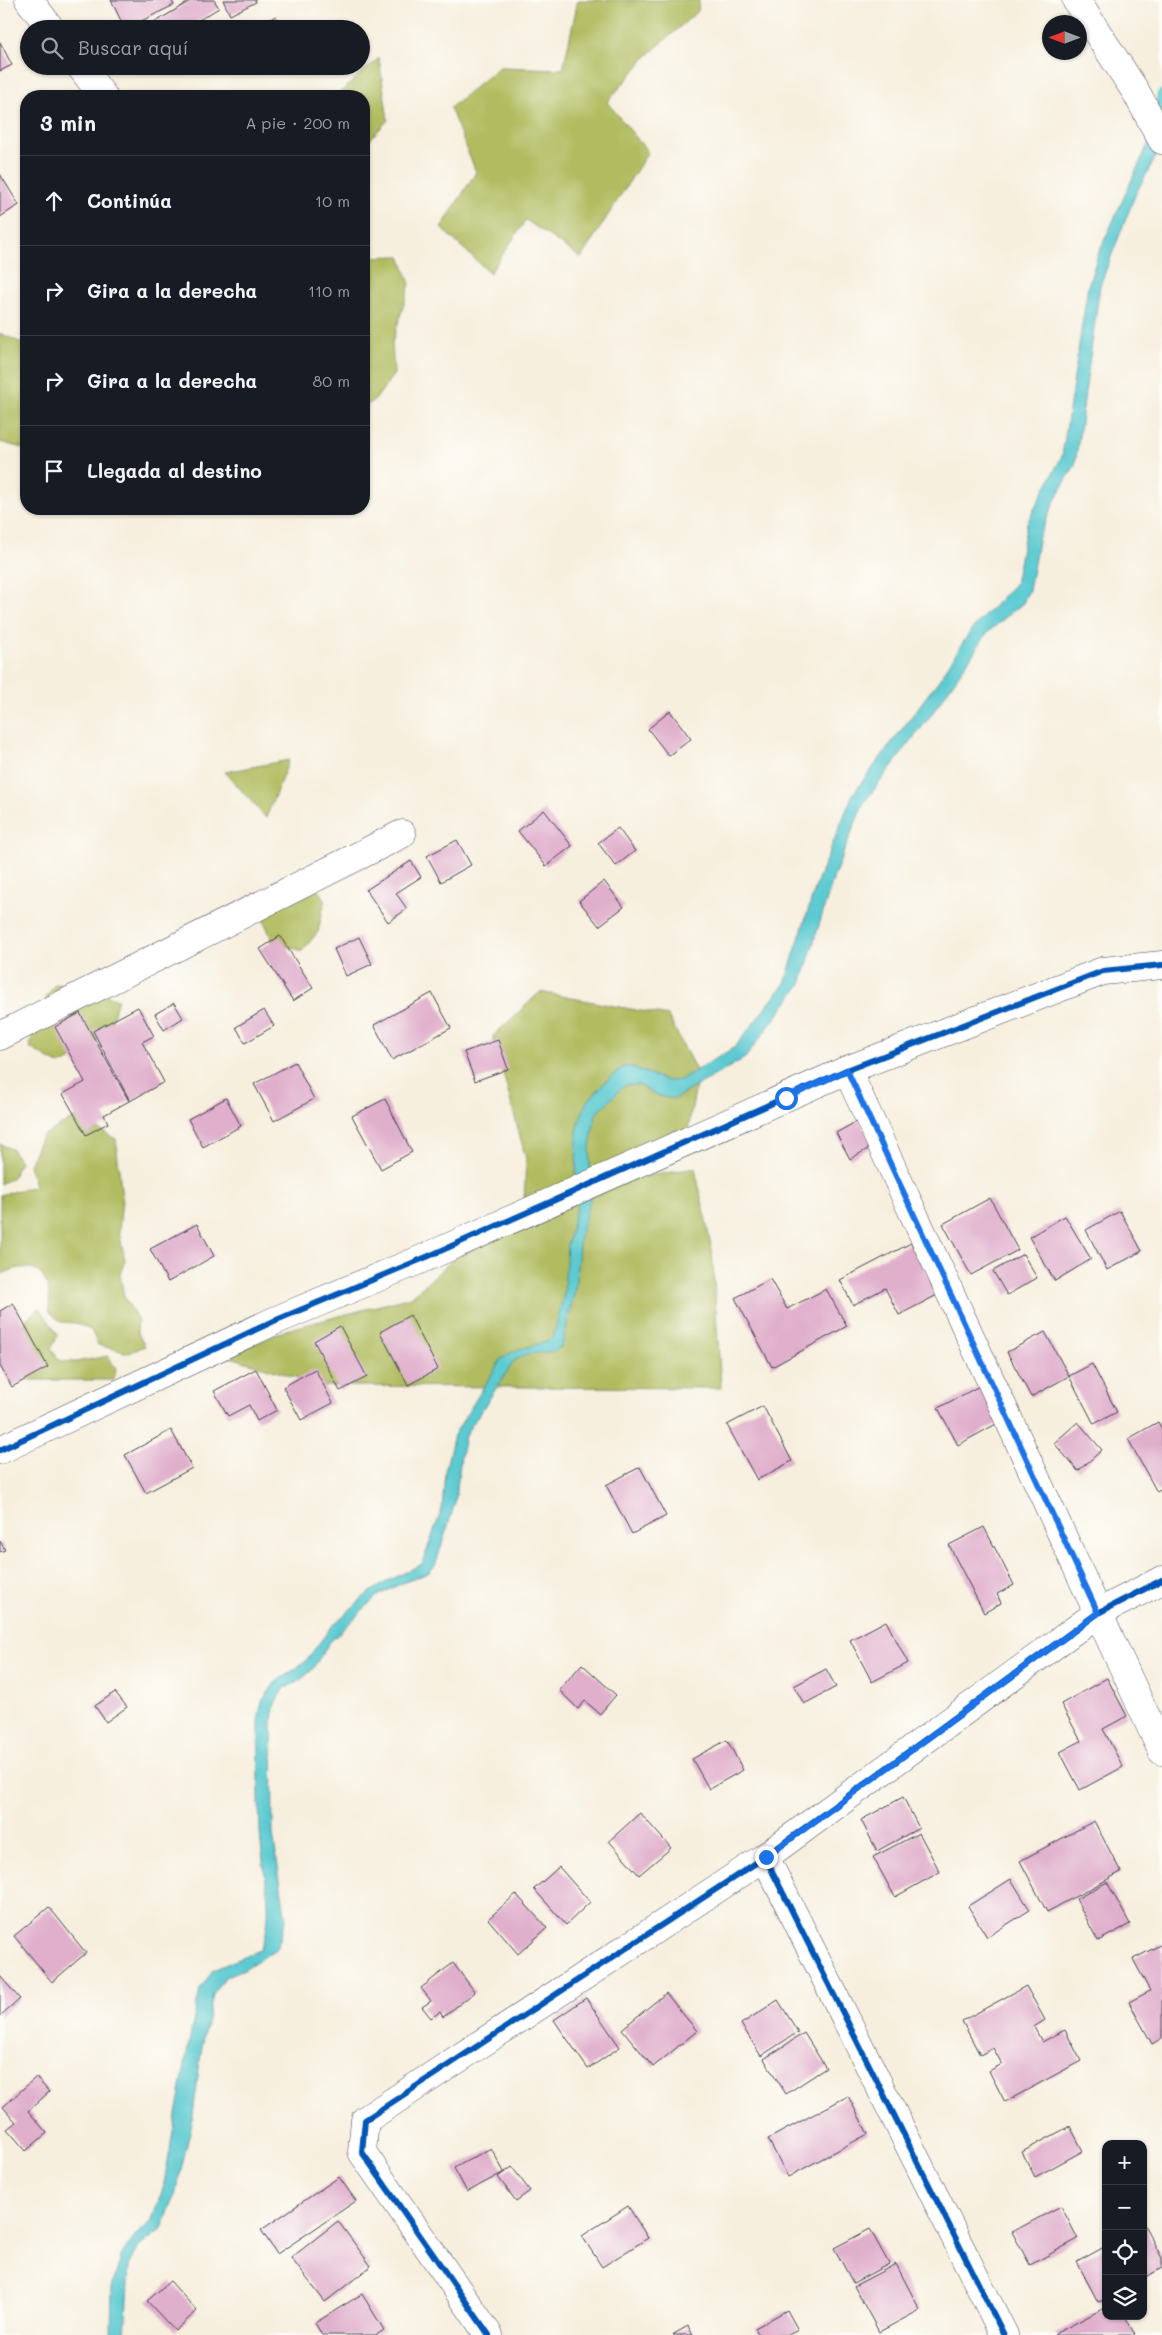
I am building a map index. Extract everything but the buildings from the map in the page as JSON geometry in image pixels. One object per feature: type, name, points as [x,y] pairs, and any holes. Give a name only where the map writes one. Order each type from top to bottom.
[{"type":"street","points":[[29,0],[44,20]]},
{"type":"street","points":[[1076,0],[1143,105],[1162,140]]},
{"type":"street","points":[[87,75],[98,90]]},
{"type":"street","points":[[0,1036],[402,834]]},
{"type":"street","points":[[0,1450],[274,1321],[429,1256],[847,1070],[1103,971],[1162,966]]},
{"type":"street","points":[[847,1070],[1162,1751]]},
{"type":"street","points":[[490,2335],[362,2152],[365,2120],[766,1857],[1098,1613],[1162,1580]]},
{"type":"street","points":[[766,1857],[1004,2335]]},
{"type":"green space","points":[[578,0],[699,0],[698,11],[648,55],[607,102],[648,152],[581,258],[526,220],[490,273],[441,228],[476,172],[450,108],[499,67],[563,69]]},
{"type":"green space","points":[[379,58],[388,120],[370,140],[370,90],[343,90],[360,75],[370,75],[370,66]]},
{"type":"green space","points":[[400,256],[410,284],[392,343],[394,374],[375,400],[370,403],[370,257]]},
{"type":"green space","points":[[0,333],[20,342],[20,447],[0,442]]},
{"type":"green space","points":[[289,760],[266,818],[225,772]]},
{"type":"green space","points":[[308,873],[325,899],[318,932],[302,951],[272,941],[260,910],[276,879]]},
{"type":"green space","points":[[55,984],[88,988],[118,999],[109,1030],[85,1052],[60,1065],[30,1048],[36,1014]]},
{"type":"green space","points":[[540,992],[668,1016],[698,1074],[686,1141],[632,1179],[695,1168],[712,1250],[721,1388],[324,1386],[227,1356],[286,1330],[411,1297],[464,1250],[523,1224],[526,1159],[493,1036]]},
{"type":"green space","points":[[76,1117],[116,1139],[122,1199],[119,1232],[125,1260],[120,1275],[124,1296],[138,1320],[137,1332],[145,1346],[129,1353],[98,1345],[91,1330],[76,1323],[61,1322],[49,1311],[48,1287],[41,1274],[35,1270],[19,1268],[0,1274],[0,1195],[35,1186],[29,1165],[42,1136]]},
{"type":"green space","points":[[0,1144],[12,1149],[20,1162],[13,1177],[0,1184]]},
{"type":"green space","points":[[40,1308],[58,1335],[51,1349],[60,1361],[76,1362],[108,1356],[116,1369],[114,1380],[32,1380],[16,1376],[22,1335],[27,1318]]},
{"type":"water","points":[[1149,142],[1158,153],[1136,193],[1100,285],[1075,465],[1058,494],[1039,536],[1029,590],[1023,603],[988,632],[931,715],[863,804],[834,876],[801,984],[745,1058],[674,1099],[659,1096],[638,1085],[625,1085],[596,1114],[590,1147],[590,1173],[576,1178],[577,1127],[586,1103],[603,1084],[623,1067],[632,1067],[667,1081],[680,1080],[735,1047],[785,983],[817,882],[853,794],[939,680],[971,630],[1015,584],[1027,523],[1062,456],[1088,286],[1099,252]]},
{"type":"water","points":[[590,1195],[580,1235],[575,1290],[562,1346],[554,1351],[529,1354],[515,1360],[465,1435],[455,1503],[435,1566],[428,1573],[400,1584],[376,1597],[329,1643],[312,1670],[298,1682],[284,1688],[276,1701],[272,1718],[273,1834],[286,1920],[277,1948],[244,1969],[225,1977],[213,1994],[201,2053],[192,2123],[175,2195],[162,2229],[139,2247],[129,2266],[125,2335],[111,2335],[112,2287],[122,2254],[137,2234],[151,2222],[163,2189],[200,1989],[213,1970],[260,1950],[265,1936],[268,1906],[261,1845],[259,1801],[259,1715],[262,1701],[276,1682],[305,1662],[332,1626],[366,1595],[386,1582],[422,1564],[442,1509],[445,1471],[454,1435],[501,1359],[514,1351],[549,1341],[554,1334],[564,1294],[567,1245],[579,1197]]},
{"type":"waterway","points":[[1158,121],[1162,95]]},
{"type":"cycle path","points":[[0,1450],[274,1321],[429,1256],[847,1070],[1103,971],[1162,965]]},
{"type":"cycle path","points":[[489,2335],[362,2152],[365,2120],[765,1857],[1098,1613],[1162,1580]]},
{"type":"cycle path","points":[[765,1857],[1004,2335]]},
{"type":"route","points":[[766,1857],[1098,1613],[847,1070],[786,1098]]}]
